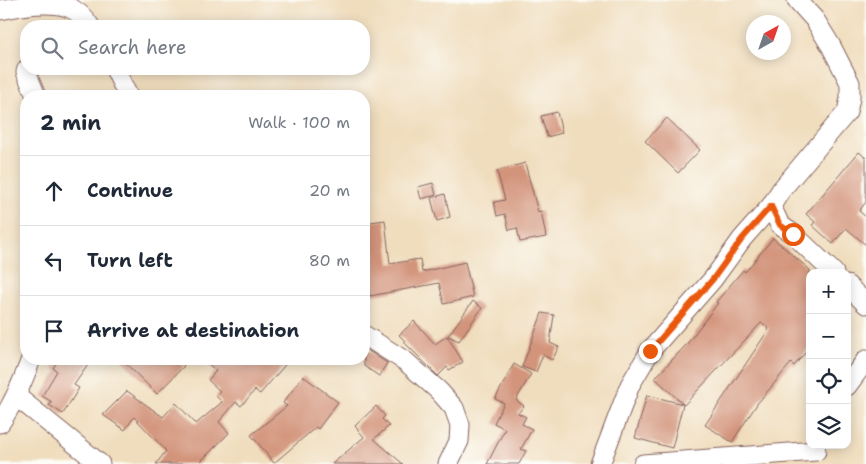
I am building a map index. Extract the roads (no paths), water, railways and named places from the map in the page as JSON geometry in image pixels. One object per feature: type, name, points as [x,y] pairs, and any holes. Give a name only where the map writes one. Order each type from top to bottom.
[{"type":"street","points":[[600,464],[630,385],[650,351],[713,279],[742,239],[771,206],[781,190],[847,112],[850,98],[850,83],[842,65],[815,20],[797,0]]},
{"type":"street","points":[[0,10],[35,4],[49,4],[71,8],[86,20]]},
{"type":"street","points":[[27,75],[34,90]]},
{"type":"street","points":[[118,75],[125,90]]},
{"type":"street","points":[[771,206],[780,225],[793,234],[830,269]]},
{"type":"street","points":[[851,289],[866,304]]},
{"type":"street","points":[[370,339],[405,361],[439,391],[454,408],[460,425],[459,441],[448,464]]},
{"type":"street","points":[[851,381],[866,360]]},
{"type":"street","points":[[0,423],[10,409],[22,385],[29,365]]},
{"type":"street","points":[[16,396],[100,464]]},
{"type":"street","points":[[643,464],[817,453]]}]
